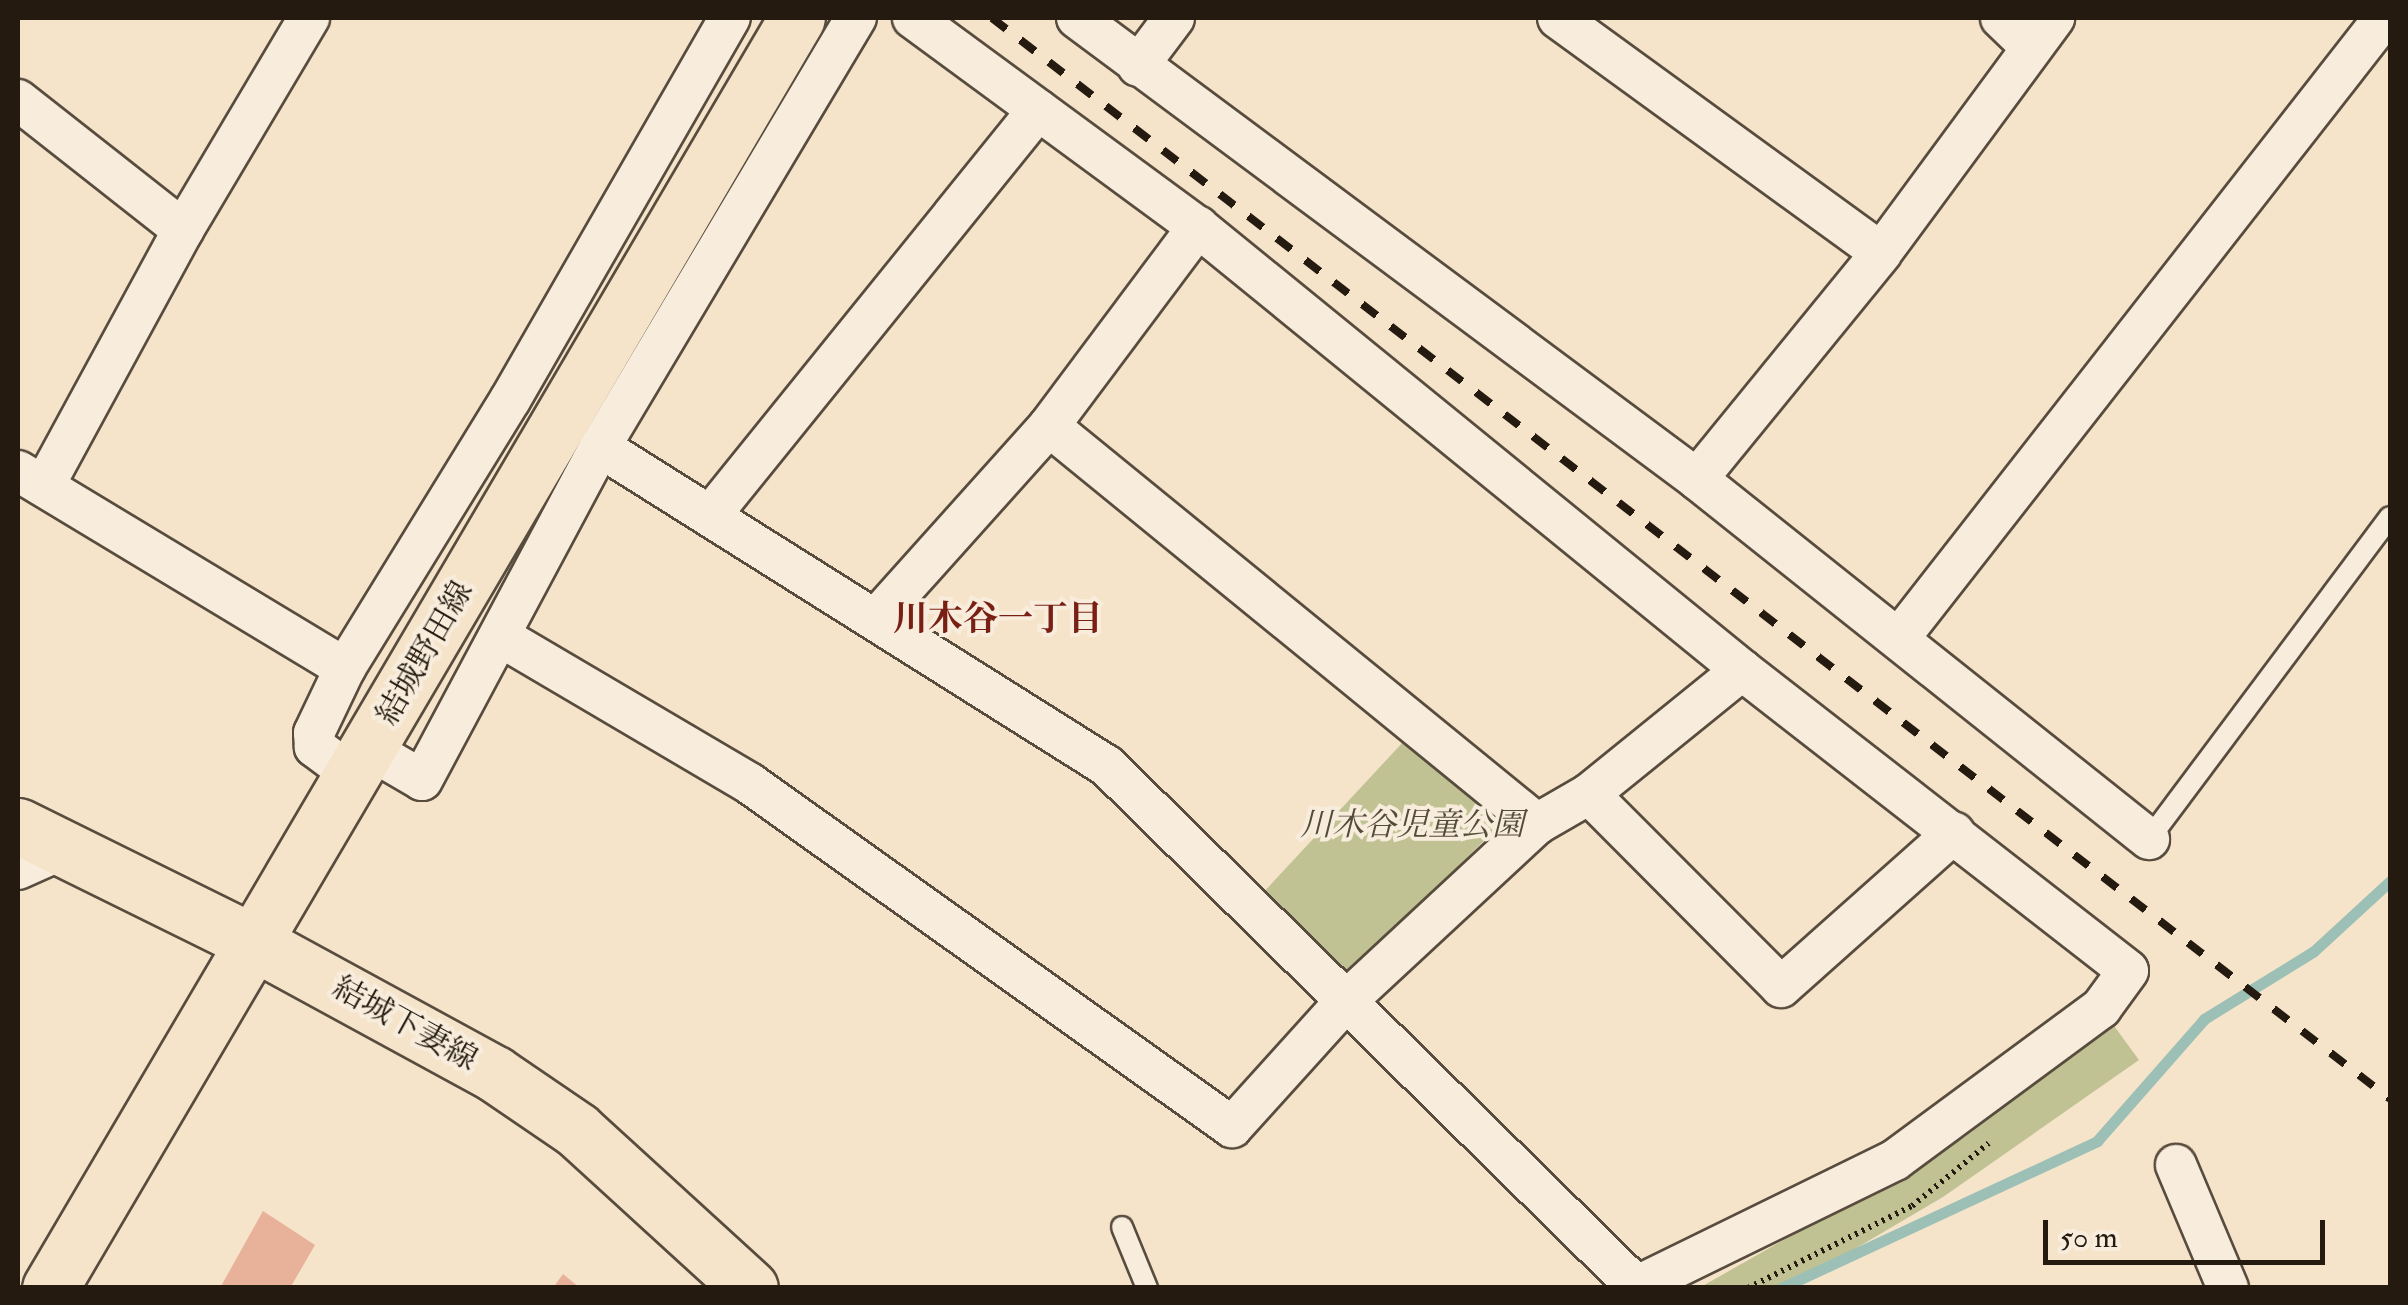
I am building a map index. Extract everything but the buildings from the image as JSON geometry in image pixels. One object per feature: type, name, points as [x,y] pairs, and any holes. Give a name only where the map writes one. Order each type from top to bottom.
[{"type":"main road","name":"結城野田線","points":[[50,1288],[797,18]]},
{"type":"main road","name":"結城下妻線","points":[[33,848],[254,943],[417,1028],[577,1130],[750,1288]]},
{"type":"street","points":[[309,18],[31,478],[346,668]]},
{"type":"street","points":[[730,18],[510,400],[346,668],[314,733],[315,747],[422,780],[600,446],[856,18]]},
{"type":"street","points":[[600,446],[1108,766],[1343,1004],[1635,1287],[1896,1160],[2100,1008],[2128,971],[1742,670],[1198,228],[913,18]]},
{"type":"street","points":[[1077,18],[1697,479],[2149,838]]},
{"type":"street","points":[[1138,66],[1174,18]]},
{"type":"street","points":[[1558,18],[1880,253]]},
{"type":"street","points":[[1697,479],[1880,253],[2042,32],[2001,18]]},
{"type":"street","points":[[1900,637],[2384,18]]},
{"type":"street","points":[[18,100],[183,230]]},
{"type":"street","points":[[710,516],[1038,110]]},
{"type":"street","points":[[876,619],[1049,426],[1198,228]]},
{"type":"street","points":[[1049,426],[1537,824]]},
{"type":"street","points":[[501,637],[749,783],[1232,1127],[1343,1004],[1537,824],[1590,794],[1742,670]]},
{"type":"street","points":[[1590,794],[1781,987],[1954,833]]},
{"type":"street","points":[[2176,1165],[2228,1288]]},
{"type":"lane","points":[[2149,838],[2390,517]]},
{"type":"lane","points":[[1122,1227],[1146,1288]]},
{"type":"green space","name":"川木谷児童公園","points":[[1404,741],[1508,817],[1345,978],[1261,895]]},
{"type":"green space","points":[[2101,1008],[2139,1060],[1943,1197],[1790,1287],[1699,1288],[1965,1137],[2082,1047]]},
{"type":"waterway","points":[[1781,1288],[2097,1141],[2204,1019],[2314,951],[2390,881]]},
{"type":"railway","points":[[992,18],[2390,1099]]},
{"type":"district","name":"川木谷一丁目","points":[[998,619]]}]
